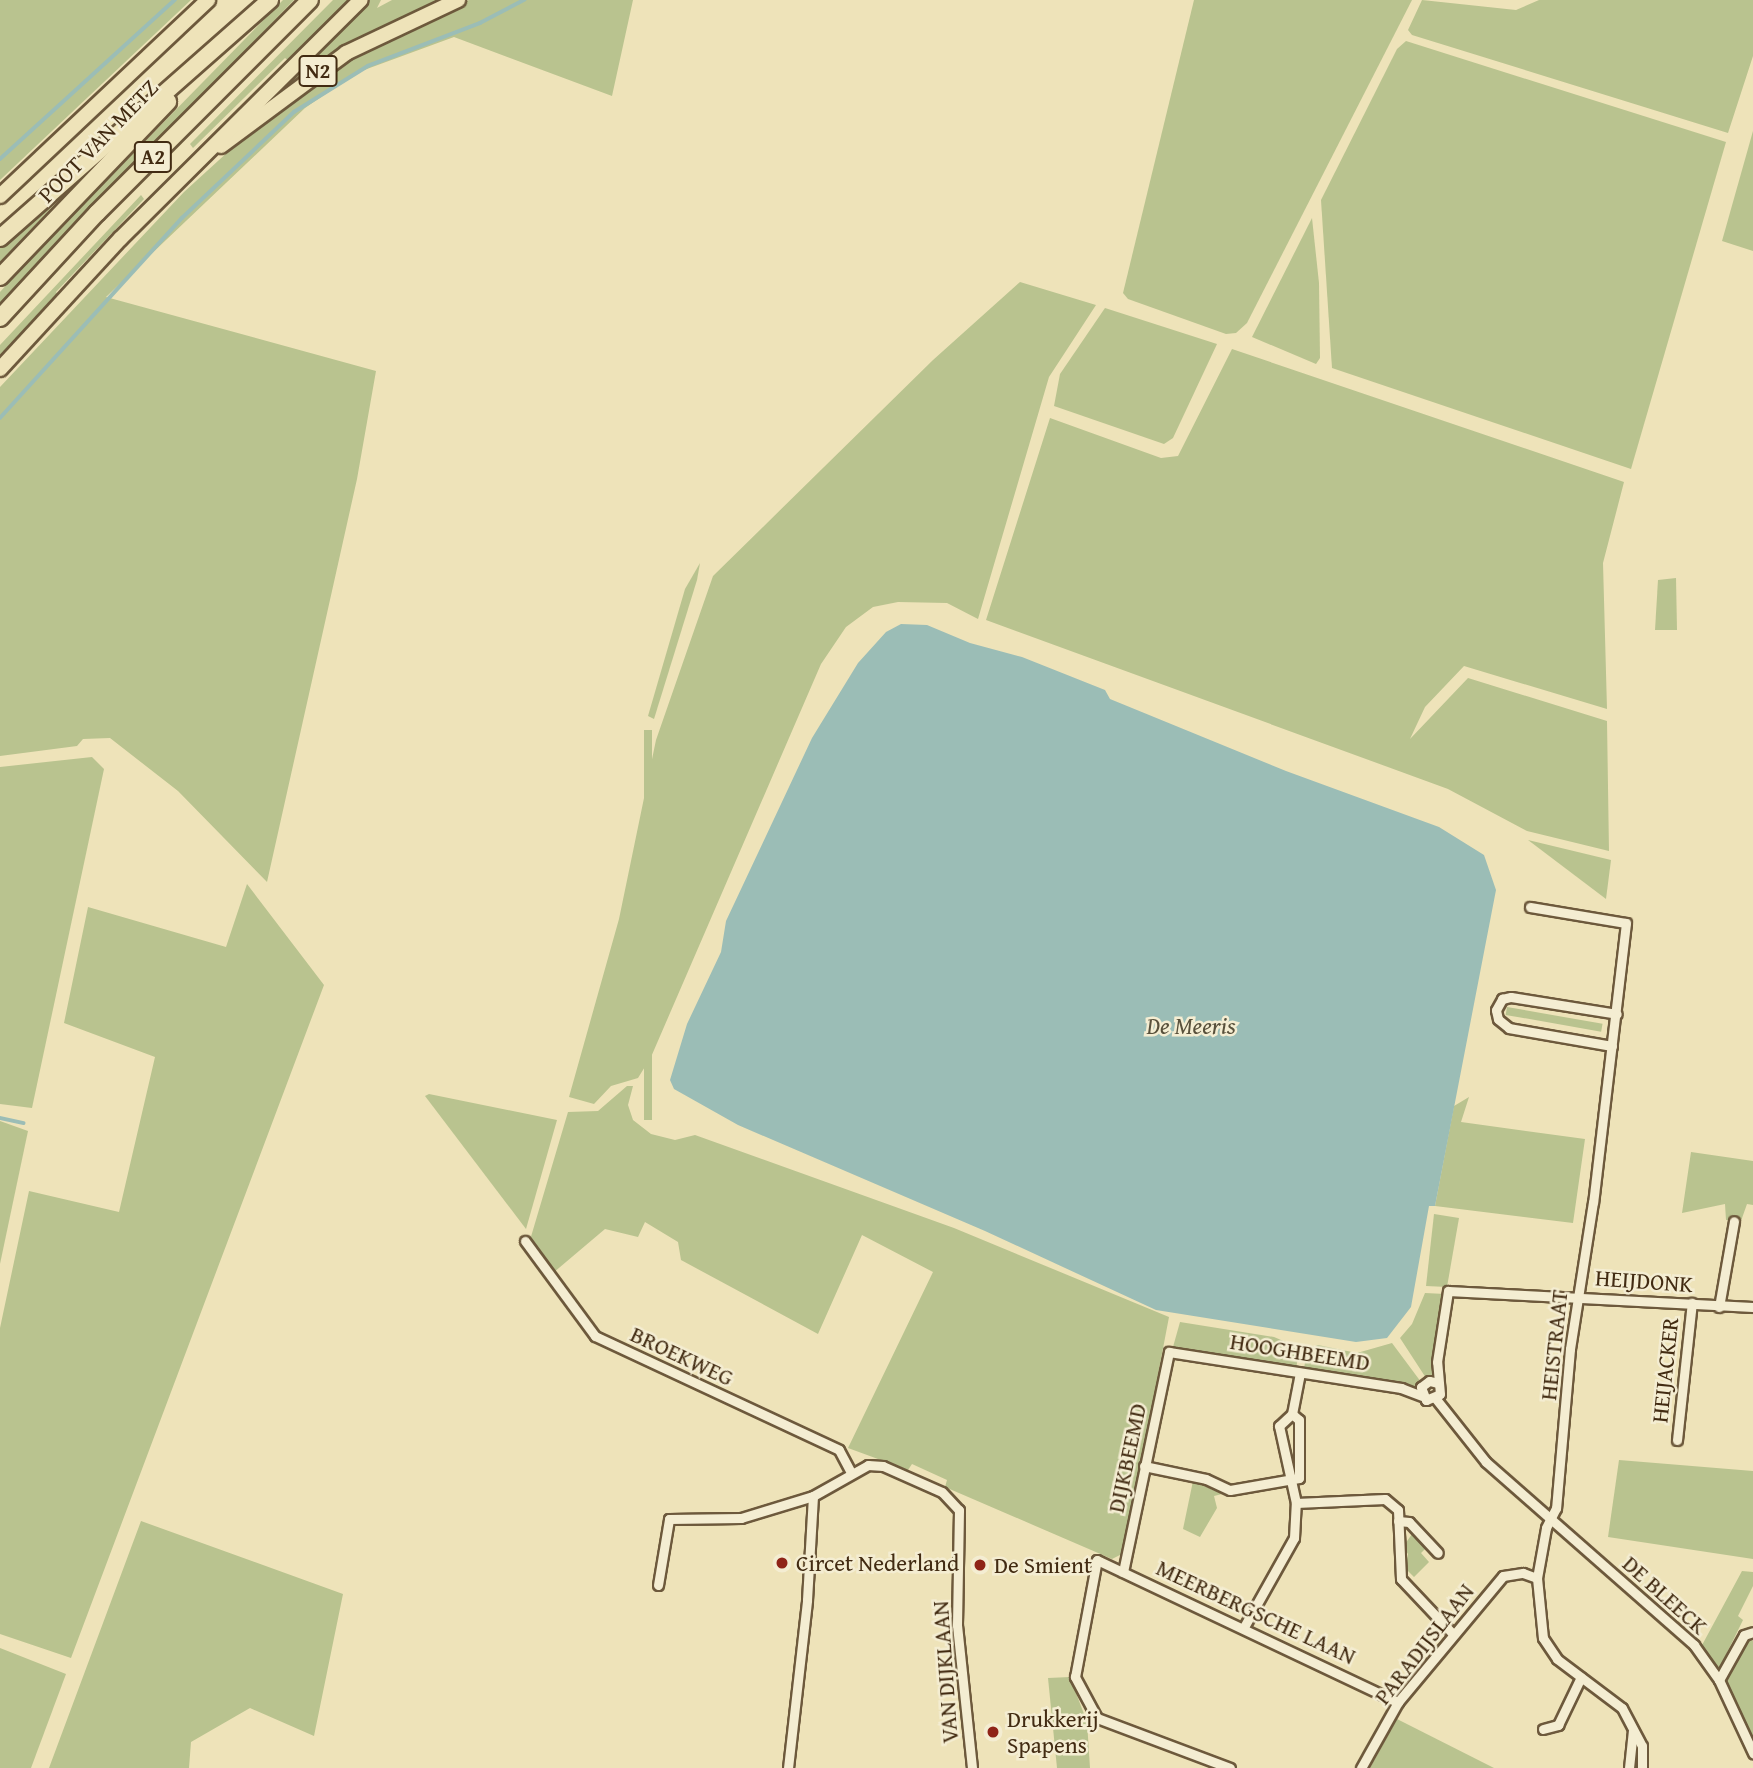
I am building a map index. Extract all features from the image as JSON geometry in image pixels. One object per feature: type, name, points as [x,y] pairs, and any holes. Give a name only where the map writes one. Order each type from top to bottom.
[{"type":"highway","points":[[0,196],[208,0]]},
{"type":"highway","name":"A2","points":[[231,38],[270,0]]},
{"type":"highway","name":"A2","points":[[0,318],[97,213],[310,0]]},
{"type":"highway","name":"N2","points":[[0,369],[194,165],[361,0]]},
{"type":"highway","name":"N2","points":[[194,165],[346,53],[458,0]]},
{"type":"highway","points":[[0,238],[64,177],[231,38]]},
{"type":"highway","name":"POOT VAN METZ","points":[[0,277],[231,38]]},
{"type":"street","name":"HEISTRAAT","points":[[1530,907],[1626,923],[1617,1014],[1578,1297],[1556,1508],[1548,1521],[1537,1578],[1543,1638],[1557,1659],[1622,1708],[1642,1746],[1642,1768]]},
{"type":"street","points":[[1612,1046],[1509,1028],[1498,1020],[1496,1010],[1499,1002],[1511,997],[1617,1014]]},
{"type":"street","points":[[1719,1307],[1734,1221]]},
{"type":"street","name":"BROEKWEG","points":[[525,1241],[595,1336],[839,1450],[850,1471]]},
{"type":"street","name":"HEIJDONK","points":[[1437,1383],[1448,1291],[1753,1307]]},
{"type":"street","name":"HEIJACKER","points":[[1677,1440],[1692,1303]]},
{"type":"street","name":"HOOGHBEEMD","points":[[1169,1352],[1401,1388],[1436,1399]]},
{"type":"street","name":"DIJKBEEMD","points":[[1124,1572],[1169,1352]]},
{"type":"street","points":[[1244,1627],[1293,1538],[1296,1503],[1279,1426],[1292,1414],[1300,1373]]},
{"type":"street","points":[[1422,1396],[1424,1383],[1437,1383],[1440,1394],[1436,1399],[1486,1462],[1548,1521]]},
{"type":"street","points":[[1144,1465],[1206,1479],[1230,1490],[1299,1478],[1300,1420],[1292,1414]]},
{"type":"street","name":"VAN DIJKLAAN","points":[[658,1585],[668,1519],[741,1518],[813,1496],[850,1471],[868,1465],[883,1466],[942,1492],[959,1510],[957,1625],[972,1768]]},
{"type":"street","points":[[788,1768],[807,1600],[813,1496]]},
{"type":"street","points":[[1296,1503],[1337,1504],[1385,1499],[1398,1510],[1401,1579],[1453,1634]]},
{"type":"street","points":[[1398,1521],[1409,1522],[1438,1552]]},
{"type":"street","name":"DE BLEECK","points":[[1548,1521],[1672,1622],[1719,1680],[1753,1753]]},
{"type":"street","name":"MEERBERGSCHE LAAN","points":[[1230,1768],[1097,1718],[1075,1677],[1097,1560],[1244,1627],[1398,1702]]},
{"type":"street","name":"PARADIJSLAAN","points":[[1361,1768],[1398,1702],[1503,1576],[1523,1573],[1537,1578]]},
{"type":"street","points":[[1719,1680],[1744,1635],[1753,1632]]},
{"type":"street","points":[[1543,1729],[1558,1725],[1581,1676]]},
{"type":"street","points":[[1629,1768],[1633,1731]]},
{"type":"green space","points":[[0,0],[191,0],[0,180]]},
{"type":"green space","points":[[283,0],[294,0],[0,304],[0,292],[27,262]]},
{"type":"green space","points":[[333,0],[353,0],[290,62],[285,58],[193,148],[190,144]]},
{"type":"green space","points":[[370,0],[381,0],[377,8],[392,0],[448,0],[271,104],[268,101]]},
{"type":"green space","points":[[469,0],[633,0],[612,96],[454,37],[356,73],[305,108],[106,297],[376,371],[357,479],[267,882],[178,791],[110,738],[83,739],[77,746],[0,756],[0,387],[184,192],[287,98],[349,58]]},
{"type":"green space","points":[[1194,0],[1412,0],[1247,323],[1236,333],[1226,334],[1128,299],[1123,293]]},
{"type":"green space","points":[[1422,0],[1516,10],[1539,0],[1753,0],[1753,56],[1728,133],[1412,35],[1408,30]]},
{"type":"green space","points":[[1406,41],[1726,142],[1631,469],[1332,368],[1321,200],[1397,49]]},
{"type":"green space","points":[[1753,131],[1753,251],[1722,241]]},
{"type":"green space","points":[[86,166],[88,169],[0,262],[0,248]]},
{"type":"green space","points":[[141,195],[144,199],[56,292],[58,295],[0,360],[0,345]]},
{"type":"green space","points":[[1312,218],[1319,283],[1320,358],[1316,364],[1252,337]]},
{"type":"green space","points":[[1020,282],[1096,305],[1049,377],[978,619],[947,603],[898,602],[873,607],[846,627],[821,664],[651,1057],[638,1078],[611,1086],[594,1104],[569,1097],[619,919],[656,740],[713,576],[933,360]]},
{"type":"green space","points":[[1105,308],[1217,344],[1173,438],[1164,444],[1054,406],[1060,374]]},
{"type":"green space","points":[[1232,349],[1624,482],[1603,563],[1607,709],[1464,666],[1425,707],[1410,739],[1468,678],[1607,721],[1609,851],[1527,831],[1448,789],[986,620],[1050,418],[1161,458],[1178,456]]},
{"type":"green space","points":[[700,563],[654,719],[648,716],[685,589]]},
{"type":"green space","points":[[1676,578],[1677,630],[1655,630],[1658,580]]},
{"type":"green space","points":[[644,730],[652,730],[652,1120],[644,1120]]},
{"type":"green space","points":[[92,757],[104,769],[32,1108],[0,1104],[0,767]]},
{"type":"green space","points":[[1528,840],[1611,860],[1606,899]]},
{"type":"green space","points":[[247,884],[324,985],[71,1658],[0,1634],[0,1328],[29,1191],[119,1212],[155,1057],[64,1023],[88,907],[226,947]]},
{"type":"green space","points":[[1507,1007],[1603,1024],[1601,1032],[1506,1015]]},
{"type":"green space","points":[[627,1086],[633,1086],[628,1105],[633,1120],[651,1134],[675,1140],[695,1135],[954,1228],[1169,1317],[1124,1553],[1112,1559],[945,1487],[947,1480],[912,1464],[908,1470],[848,1448],[933,1272],[862,1235],[818,1334],[681,1260],[678,1242],[645,1222],[638,1237],[605,1229],[553,1273],[530,1240],[568,1112],[598,1111]]},
{"type":"green space","points":[[429,1094],[557,1120],[526,1229],[425,1096]]},
{"type":"green space","points":[[1469,1097],[1461,1122],[1585,1139],[1573,1223],[1435,1206],[1454,1106]]},
{"type":"green space","points":[[0,1121],[28,1131],[0,1264]]},
{"type":"green space","points":[[1691,1152],[1753,1161],[1753,1205],[1747,1204],[1741,1221],[1726,1220],[1725,1204],[1682,1213]]},
{"type":"green space","points":[[1434,1214],[1459,1218],[1447,1287],[1426,1286]]},
{"type":"green space","points":[[1425,1293],[1445,1294],[1435,1378],[1426,1378],[1400,1338],[1412,1324]]},
{"type":"green space","points":[[1180,1322],[1274,1337],[1300,1348],[1296,1368],[1173,1347]]},
{"type":"green space","points":[[1392,1343],[1421,1382],[1417,1391],[1304,1369],[1307,1349],[1318,1345],[1357,1353]]},
{"type":"green space","points":[[1619,1460],[1753,1471],[1753,1559],[1608,1537]]},
{"type":"green space","points":[[1193,1481],[1222,1494],[1214,1496],[1217,1508],[1200,1537],[1183,1529]]},
{"type":"green space","points":[[141,1521],[343,1594],[314,1736],[250,1708],[191,1742],[189,1768],[49,1768]]},
{"type":"green space","points":[[1414,1531],[1426,1548],[1421,1553],[1429,1562],[1414,1577],[1405,1568],[1408,1554],[1403,1547]]},
{"type":"green space","points":[[1742,1571],[1753,1572],[1753,1586],[1738,1616],[1743,1620],[1718,1671],[1701,1647]]},
{"type":"green space","points":[[1746,1637],[1753,1641],[1753,1741],[1724,1683]]},
{"type":"green space","points":[[0,1648],[66,1674],[31,1768],[0,1768]]},
{"type":"green space","points":[[1070,1677],[1087,1722],[1090,1768],[1057,1768],[1048,1678]]},
{"type":"green space","points":[[1397,1719],[1494,1768],[1370,1768]]},
{"type":"water","name":"De Meeris","points":[[901,624],[927,625],[970,643],[1022,657],[1105,690],[1110,699],[1286,771],[1439,827],[1484,855],[1496,890],[1435,1206],[1429,1206],[1411,1307],[1387,1338],[1356,1342],[1156,1310],[985,1231],[738,1125],[674,1089],[670,1080],[687,1024],[721,952],[726,921],[812,738],[858,663],[886,632]]},
{"type":"waterway","points":[[0,159],[175,0]]},
{"type":"waterway","points":[[0,418],[182,218],[294,112],[368,66],[480,23],[524,0]]},
{"type":"waterway","points":[[0,1118],[23,1123]]},
{"type":"place","name":"Circet Nederland","points":[[782,1563]]},
{"type":"place","name":"De Smient","points":[[980,1565]]},
{"type":"place","name":"Drukkerij Spapens","points":[[993,1732]]}]
